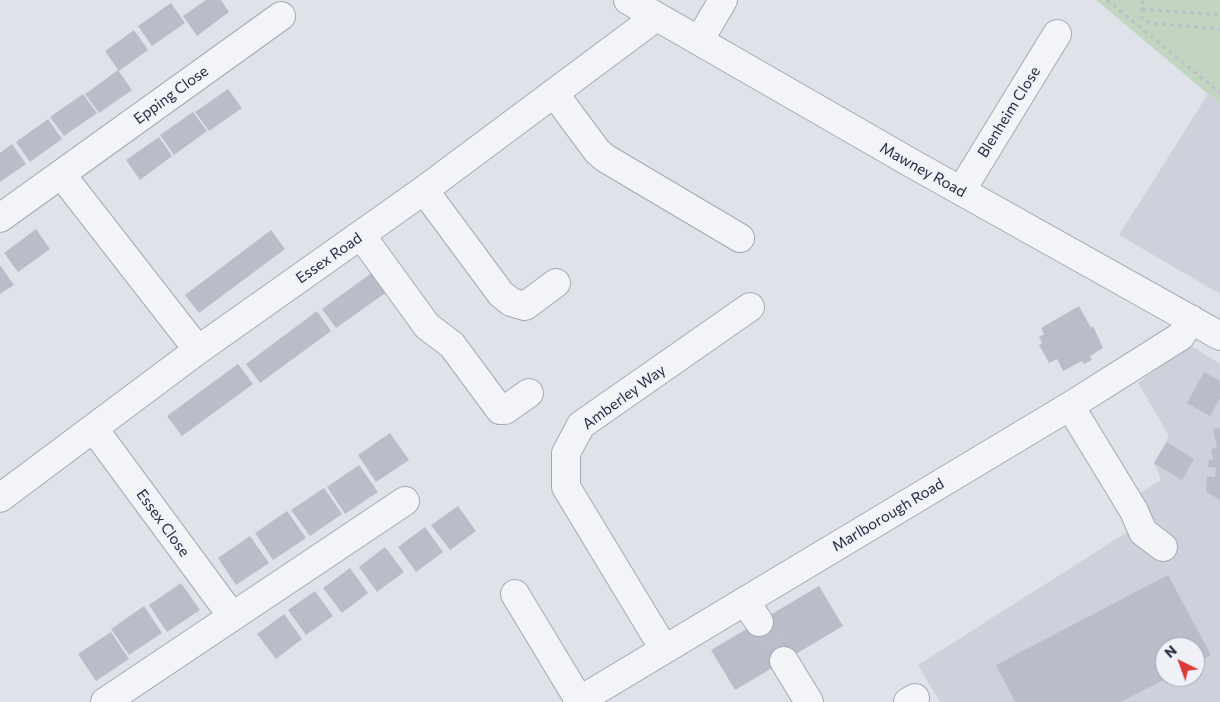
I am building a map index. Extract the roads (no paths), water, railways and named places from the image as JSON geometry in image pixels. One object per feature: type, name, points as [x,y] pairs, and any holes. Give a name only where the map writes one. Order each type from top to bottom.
[{"type":"street","name":"Mawney Road","points":[[628,0],[961,191],[1220,336]]},
{"type":"street","points":[[699,41],[723,0]]},
{"type":"street","name":"Epping Close","points":[[0,218],[282,16]]},
{"type":"street","name":"Essex Road","points":[[0,498],[198,350],[424,190],[656,17]]},
{"type":"street","name":"Blenheim Close","points":[[961,191],[1057,34]]},
{"type":"street","points":[[554,93],[597,151],[605,158],[740,238]]},
{"type":"street","points":[[61,174],[198,350]]},
{"type":"street","points":[[424,190],[501,294],[511,302],[525,306],[556,283]]},
{"type":"street","points":[[360,235],[427,326],[452,345],[500,410],[529,393]]},
{"type":"street","name":"Amberley Way","points":[[664,649],[566,487],[566,453],[582,425],[750,307]]},
{"type":"street","name":"Marlborough Road","points":[[578,701],[664,649],[752,612],[1181,336],[1191,319]]},
{"type":"street","points":[[1070,406],[1134,511],[1143,532],[1163,547]]},
{"type":"street","name":"Essex Close","points":[[94,429],[232,616]]},
{"type":"street","points":[[105,702],[405,501]]},
{"type":"street","points":[[515,594],[578,701]]},
{"type":"street","points":[[784,661],[809,702]]},
{"type":"tunnel","points":[[759,622],[784,661]]}]
